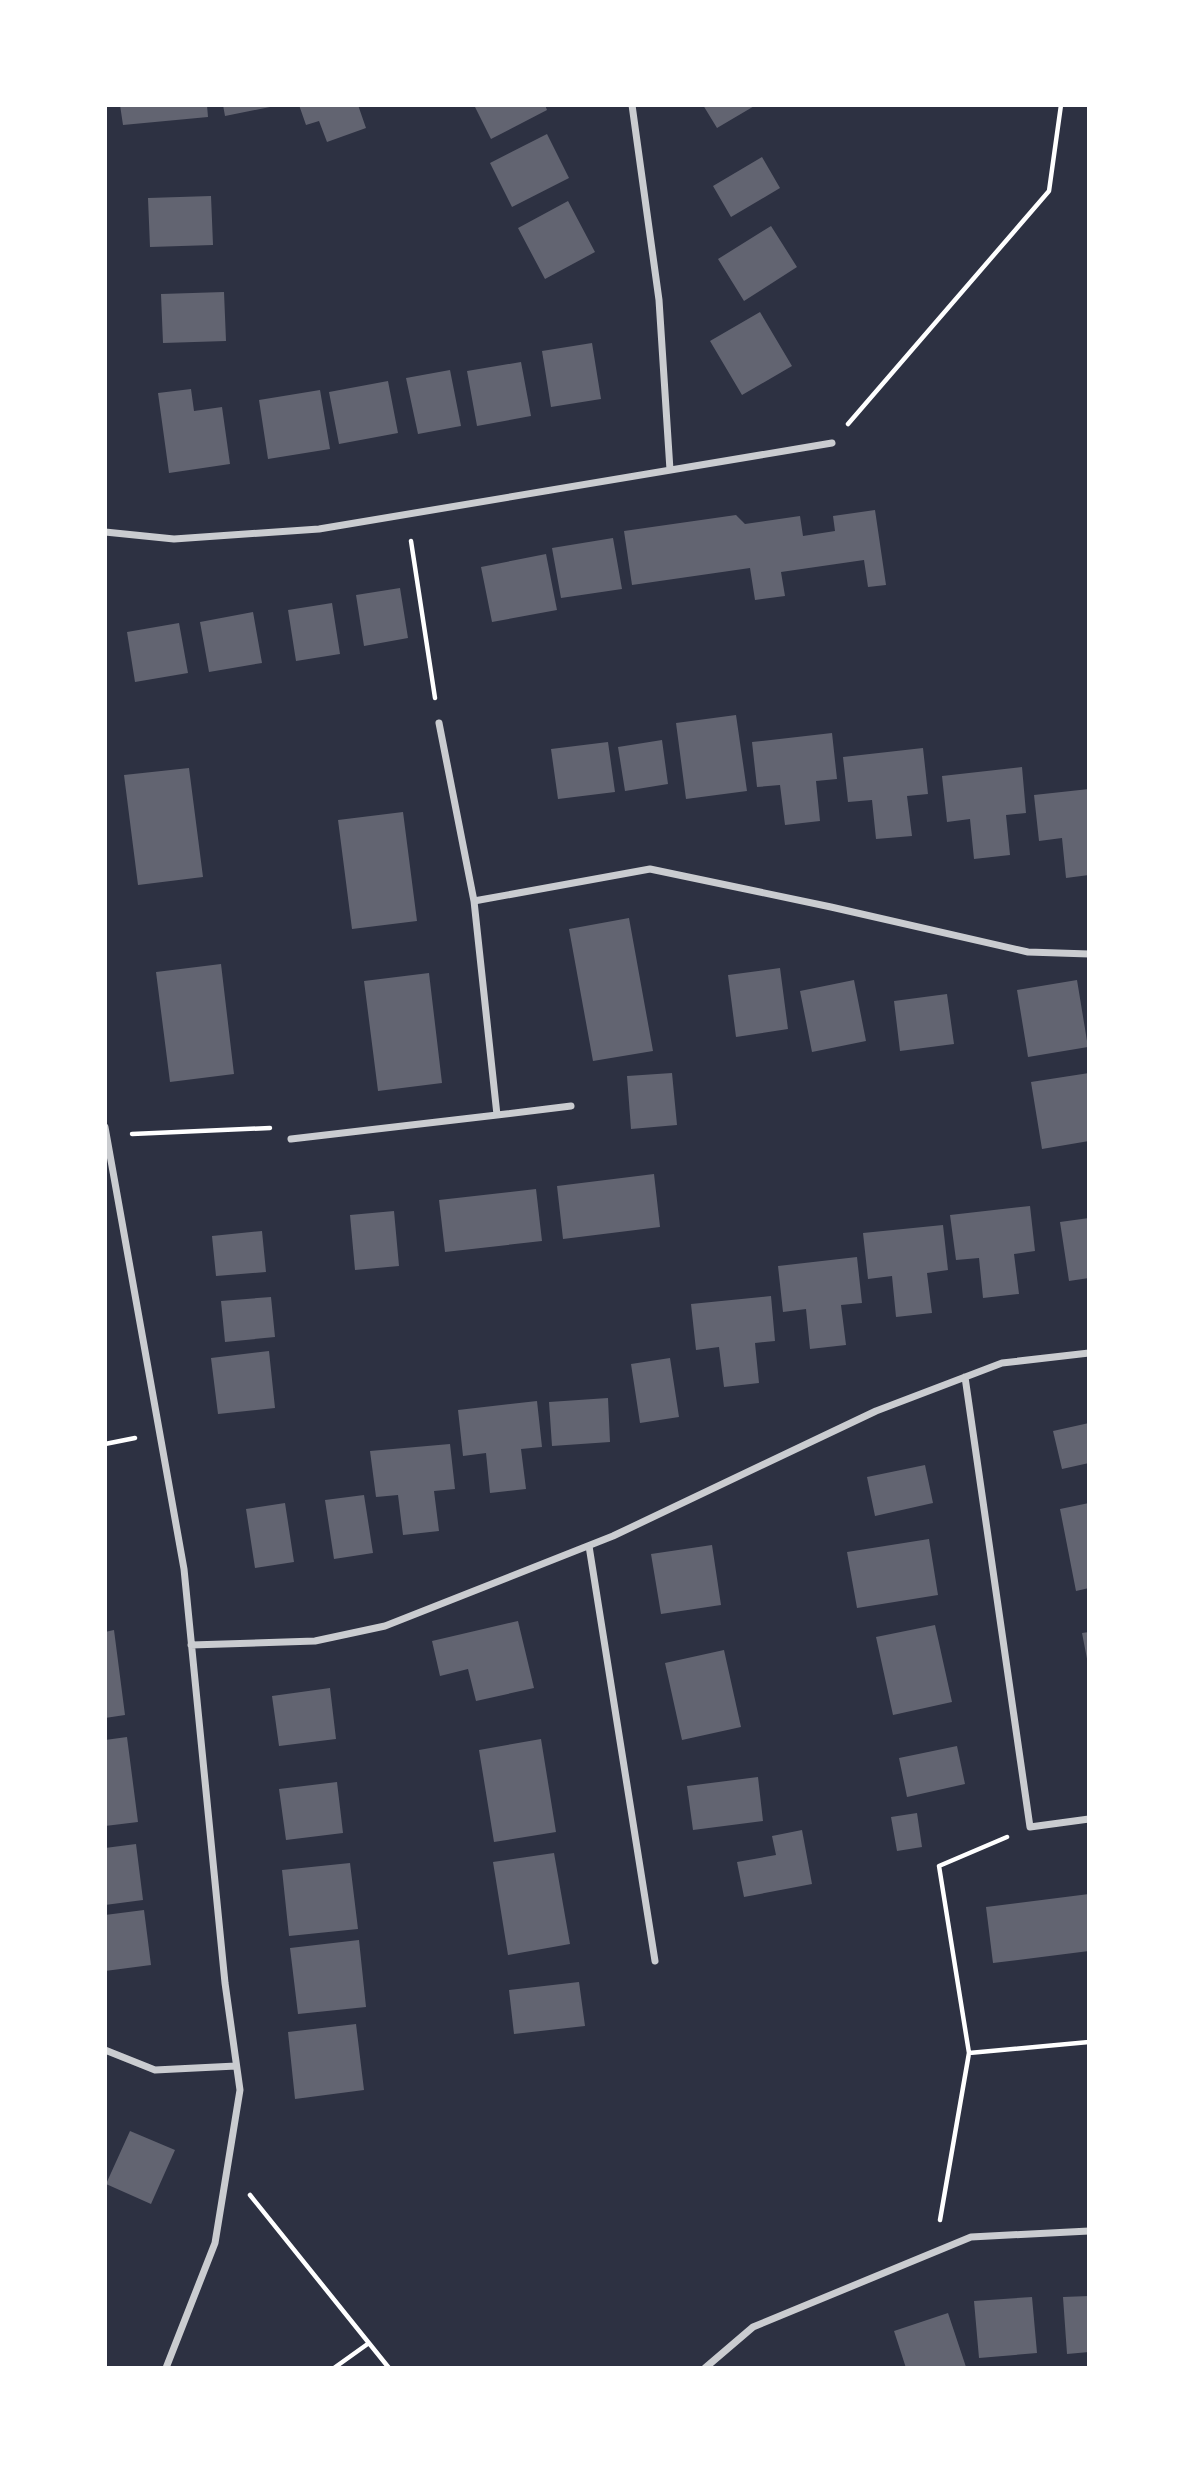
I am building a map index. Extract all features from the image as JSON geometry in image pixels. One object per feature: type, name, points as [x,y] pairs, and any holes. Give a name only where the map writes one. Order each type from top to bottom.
[{"type":"street","points":[[632,105],[659,300],[670,470]]},
{"type":"street","points":[[105,532],[174,539],[319,529],[832,443]]},
{"type":"street","points":[[439,723],[474,901],[497,1115]]},
{"type":"street","points":[[474,901],[650,869],[1028,952],[1089,954]]},
{"type":"street","points":[[291,1139],[570,1106]]},
{"type":"street","points":[[106,1131],[184,1570],[225,1983],[240,2090],[215,2243],[166,2368]]},
{"type":"street","points":[[191,1644],[315,1641],[385,1626],[589,1546],[876,1410],[1002,1363],[1089,1353]]},
{"type":"street","points":[[965,1377],[1030,1826],[1089,1819]]},
{"type":"street","points":[[589,1546],[655,1962]]},
{"type":"street","points":[[105,2050],[155,2070],[236,2066]]},
{"type":"street","points":[[705,2368],[753,2327],[971,2237],[1089,2231]]},
{"type":"path","points":[[832,443],[1049,191],[1061,105]]},
{"type":"path","points":[[407,514],[439,723]]},
{"type":"path","points":[[106,1131],[275,1128],[291,1139]]},
{"type":"path","points":[[935,2252],[969,2053],[940,1866],[1030,1826]]},
{"type":"path","points":[[969,2053],[1089,2042]]},
{"type":"path","points":[[228,2167],[389,2368]]},
{"type":"path","points":[[334,2368],[369,2343]]},
{"type":"building","points":[[120,105],[207,105],[208,117],[123,125]]},
{"type":"building","points":[[223,105],[275,105],[275,106],[225,116]]},
{"type":"building","points":[[299,105],[358,105],[366,128],[327,142],[319,121],[306,125]]},
{"type":"building","points":[[474,105],[545,105],[547,110],[491,139]]},
{"type":"building","points":[[703,105],[756,105],[717,128]]},
{"type":"building","points":[[547,134],[569,178],[512,207],[490,163]]},
{"type":"building","points":[[762,157],[780,188],[731,217],[713,186]]},
{"type":"building","points":[[211,196],[213,245],[150,247],[148,198]]},
{"type":"building","points":[[568,201],[595,252],[545,279],[518,228]]},
{"type":"building","points":[[771,226],[797,267],[744,301],[718,259]]},
{"type":"building","points":[[224,292],[226,341],[163,343],[161,294]]},
{"type":"building","points":[[760,312],[792,366],[742,395],[710,341]]},
{"type":"building","points":[[592,343],[601,399],[551,407],[542,351]]},
{"type":"building","points":[[521,362],[531,416],[477,426],[467,371]]},
{"type":"building","points":[[450,370],[461,426],[418,434],[406,378]]},
{"type":"building","points":[[388,381],[398,433],[339,444],[329,392]]},
{"type":"building","points":[[191,389],[194,411],[222,407],[230,464],[169,473],[158,393]]},
{"type":"building","points":[[320,390],[330,449],[268,459],[259,400]]},
{"type":"building","points":[[875,510],[886,585],[868,587],[864,560],[781,572],[785,596],[755,600],[750,568],[632,585],[624,531],[736,515],[745,524],[800,516],[803,536],[835,531],[833,516]]},
{"type":"building","points":[[613,538],[622,589],[561,598],[552,548]]},
{"type":"building","points":[[546,554],[557,610],[492,622],[481,567]]},
{"type":"building","points":[[400,588],[408,638],[364,646],[356,595]]},
{"type":"building","points":[[332,603],[340,654],[296,661],[288,610]]},
{"type":"building","points":[[253,612],[262,663],[209,672],[200,622]]},
{"type":"building","points":[[179,623],[188,673],[135,682],[127,632]]},
{"type":"building","points":[[736,715],[747,791],[686,799],[676,723]]},
{"type":"building","points":[[832,733],[837,779],[816,781],[820,821],[785,825],[780,785],[757,787],[752,742]]},
{"type":"building","points":[[662,740],[668,784],[625,791],[618,747]]},
{"type":"building","points":[[608,742],[615,792],[558,799],[551,749]]},
{"type":"building","points":[[923,748],[928,794],[907,796],[912,836],[876,839],[872,800],[848,802],[843,757]]},
{"type":"building","points":[[1022,767],[1026,813],[1006,815],[1010,855],[974,859],[970,819],[947,822],[942,776]]},
{"type":"building","points":[[189,768],[203,877],[138,885],[124,775]]},
{"type":"building","points":[[1089,789],[1089,875],[1066,878],[1062,838],[1039,841],[1034,795]]},
{"type":"building","points":[[403,812],[417,921],[352,929],[338,820]]},
{"type":"building","points":[[629,918],[653,1051],[593,1061],[569,929]]},
{"type":"building","points":[[221,964],[234,1074],[170,1082],[156,972]]},
{"type":"building","points":[[780,968],[788,1029],[736,1037],[728,975]]},
{"type":"building","points":[[429,973],[442,1083],[378,1091],[364,981]]},
{"type":"building","points":[[854,980],[866,1041],[812,1052],[800,991]]},
{"type":"building","points":[[1077,980],[1088,1047],[1028,1057],[1017,990]]},
{"type":"building","points":[[947,994],[954,1044],[900,1051],[894,1001]]},
{"type":"building","points":[[672,1073],[677,1125],[631,1129],[627,1076]]},
{"type":"building","points":[[1089,1073],[1089,1141],[1042,1149],[1031,1082]]},
{"type":"building","points":[[654,1174],[660,1227],[563,1239],[557,1186]]},
{"type":"building","points":[[536,1189],[542,1241],[445,1252],[439,1200]]},
{"type":"building","points":[[1030,1206],[1035,1251],[1014,1254],[1019,1294],[983,1298],[979,1258],[956,1260],[950,1215]]},
{"type":"building","points":[[394,1211],[399,1266],[355,1270],[350,1215]]},
{"type":"building","points":[[1089,1218],[1089,1278],[1069,1281],[1060,1222]]},
{"type":"building","points":[[943,1225],[948,1270],[927,1273],[932,1313],[896,1317],[892,1276],[868,1279],[863,1233]]},
{"type":"building","points":[[262,1231],[266,1272],[216,1276],[212,1236]]},
{"type":"building","points":[[857,1257],[862,1303],[841,1305],[846,1345],[810,1349],[806,1309],[783,1312],[778,1266]]},
{"type":"building","points":[[771,1296],[775,1341],[755,1343],[759,1383],[724,1387],[719,1347],[696,1350],[691,1304]]},
{"type":"building","points":[[271,1297],[275,1337],[225,1342],[221,1301]]},
{"type":"building","points":[[269,1351],[275,1408],[218,1414],[211,1358]]},
{"type":"building","points":[[670,1358],[679,1417],[640,1423],[631,1364]]},
{"type":"building","points":[[608,1398],[610,1442],[552,1446],[549,1402]]},
{"type":"building","points":[[537,1401],[542,1447],[521,1449],[526,1489],[490,1493],[486,1453],[463,1456],[458,1410]]},
{"type":"building","points":[[1089,1423],[1089,1463],[1062,1469],[1053,1431]]},
{"type":"building","points":[[450,1444],[455,1489],[434,1491],[439,1531],[403,1535],[398,1495],[376,1497],[370,1451]]},
{"type":"building","points":[[925,1465],[933,1503],[875,1516],[867,1477]]},
{"type":"building","points":[[364,1495],[373,1553],[334,1559],[325,1500]]},
{"type":"building","points":[[285,1503],[294,1562],[255,1568],[246,1509]]},
{"type":"building","points":[[1089,1503],[1089,1588],[1076,1591],[1060,1509]]},
{"type":"building","points":[[929,1539],[938,1595],[857,1608],[847,1552]]},
{"type":"building","points":[[712,1545],[721,1605],[661,1614],[651,1554]]},
{"type":"building","points":[[518,1621],[534,1688],[476,1701],[468,1669],[440,1676],[432,1641]]},
{"type":"building","points":[[935,1625],[952,1702],[893,1715],[876,1637]]},
{"type":"building","points":[[114,1630],[125,1715],[105,1718],[105,1632]]},
{"type":"building","points":[[1089,1632],[1089,1664],[1088,1664],[1082,1633]]},
{"type":"building","points":[[724,1650],[741,1727],[682,1740],[665,1663]]},
{"type":"building","points":[[330,1688],[336,1739],[279,1746],[272,1696]]},
{"type":"building","points":[[127,1737],[138,1822],[105,1826],[105,1740]]},
{"type":"building","points":[[541,1739],[556,1832],[494,1842],[479,1750]]},
{"type":"building","points":[[957,1746],[965,1784],[907,1797],[899,1758]]},
{"type":"building","points":[[758,1777],[763,1821],[693,1830],[687,1786]]},
{"type":"building","points":[[337,1782],[343,1833],[286,1840],[279,1789]]},
{"type":"building","points":[[917,1813],[922,1847],[897,1851],[891,1817]]},
{"type":"building","points":[[802,1830],[812,1884],[744,1897],[737,1862],[776,1855],[772,1836]]},
{"type":"building","points":[[136,1844],[143,1900],[105,1905],[105,1848]]},
{"type":"building","points":[[554,1853],[570,1944],[508,1955],[493,1862]]},
{"type":"building","points":[[350,1863],[358,1929],[289,1936],[282,1870]]},
{"type":"building","points":[[1089,1894],[1089,1951],[993,1963],[986,1907]]},
{"type":"building","points":[[144,1910],[151,1965],[105,1971],[105,1915]]},
{"type":"building","points":[[359,1940],[366,2007],[298,2014],[290,1948]]},
{"type":"building","points":[[579,1982],[585,2026],[514,2034],[509,1990]]},
{"type":"building","points":[[356,2024],[364,2090],[295,2099],[288,2032]]},
{"type":"building","points":[[130,2131],[175,2150],[151,2204],[106,2184]]},
{"type":"building","points":[[1089,2296],[1089,2352],[1067,2354],[1063,2297]]},
{"type":"building","points":[[1032,2297],[1037,2353],[979,2358],[974,2301]]},
{"type":"building","points":[[948,2313],[966,2367],[906,2368],[894,2331]]}]
